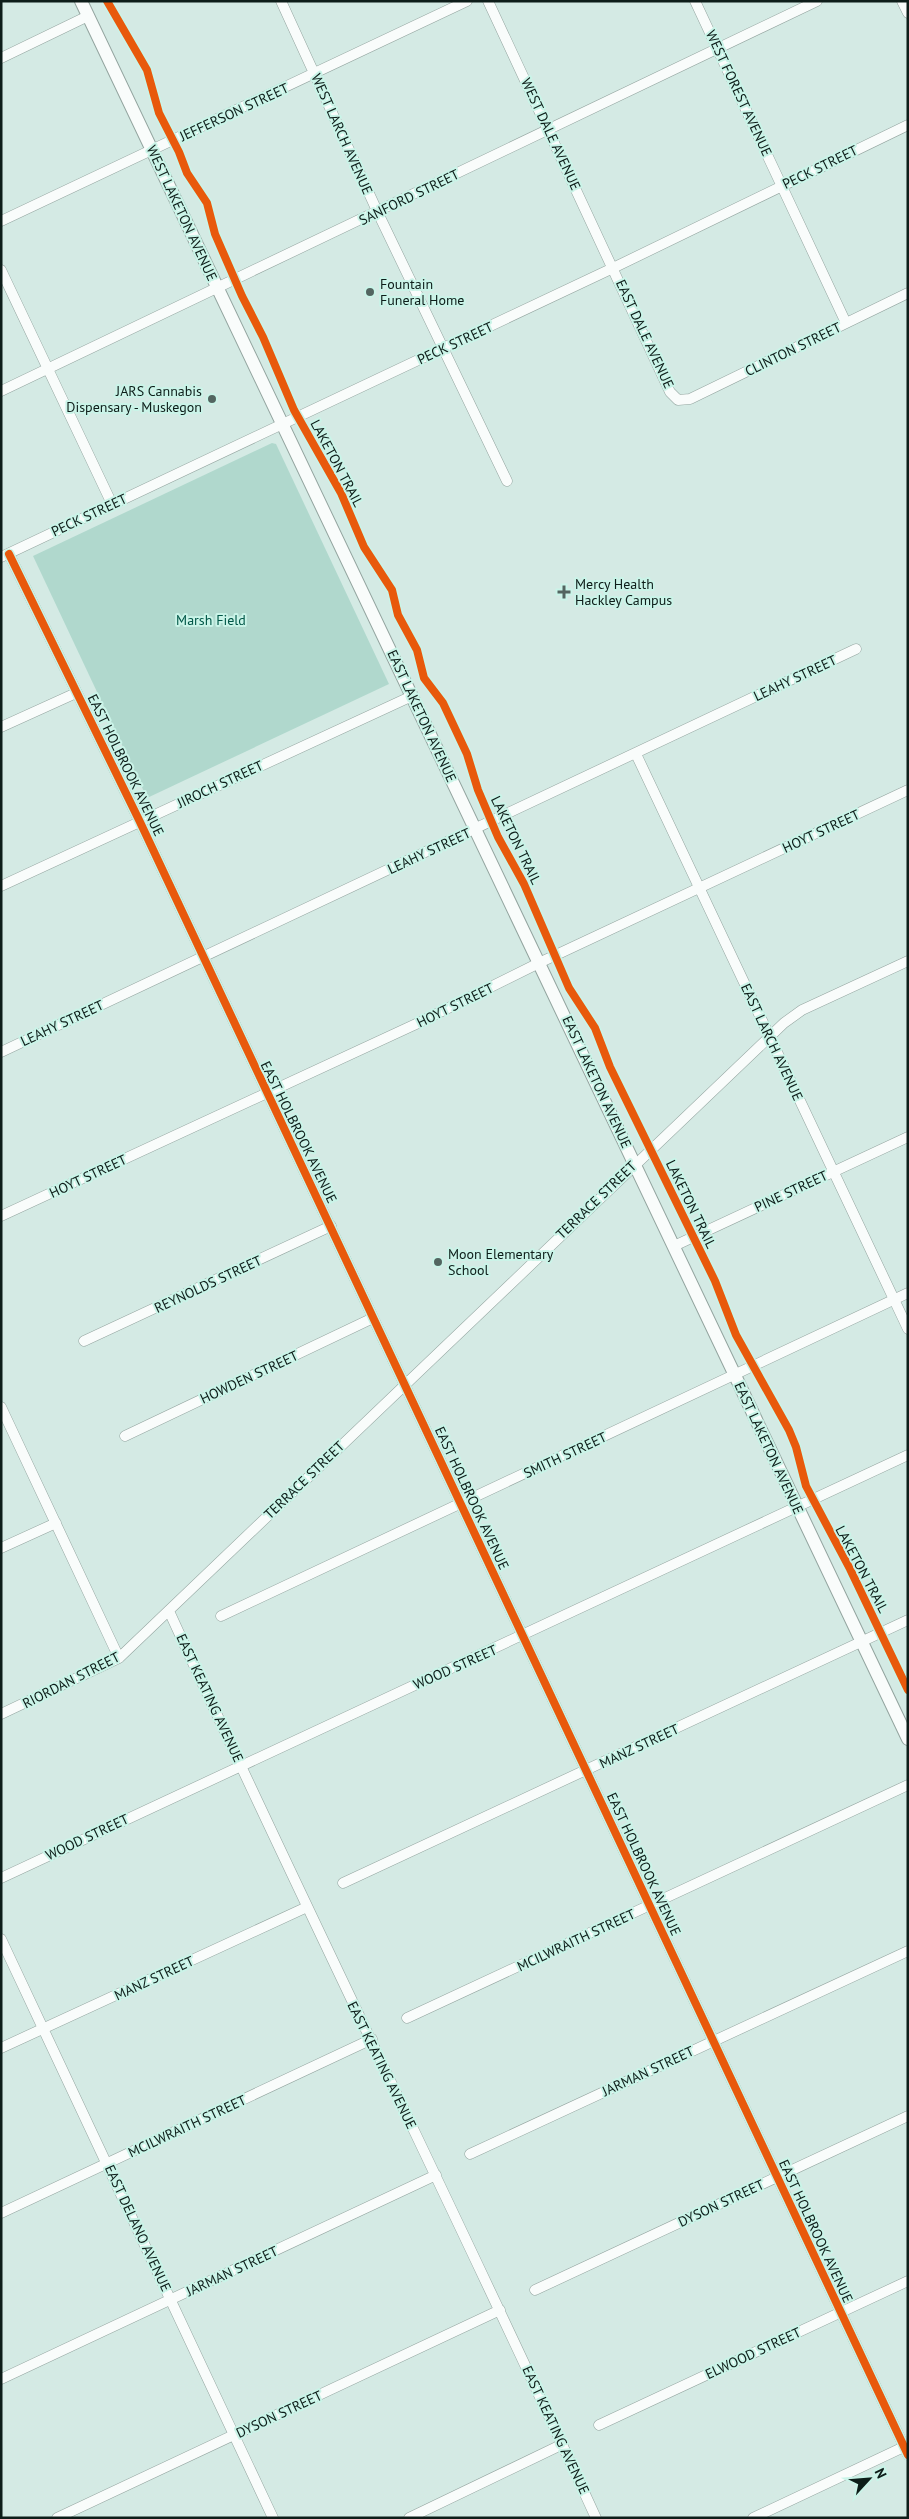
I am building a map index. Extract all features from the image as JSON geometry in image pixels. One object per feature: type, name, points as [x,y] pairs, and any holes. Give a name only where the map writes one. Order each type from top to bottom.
[{"type":"main road","name":"WEST LAKETON AVENUE","points":[[81,1],[218,288],[281,426]]},
{"type":"main road","name":"EAST LAKETON AVENUE","points":[[281,426],[475,830],[541,962],[908,1740]]},
{"type":"street","name":"WEST LARCH AVENUE","points":[[281,1],[378,212],[444,348]]},
{"type":"street","name":"JEFFERSON STREET","points":[[1,221],[153,151],[467,1]]},
{"type":"street","name":"WEST DALE AVENUE","points":[[488,1],[613,268]]},
{"type":"street","name":"WEST FOREST AVENUE","points":[[695,1],[846,322]]},
{"type":"street","name":"SANFORD STREET","points":[[1,391],[817,1]]},
{"type":"street","points":[[902,1],[908,13]]},
{"type":"street","points":[[1,58],[88,16]]},
{"type":"street","name":"PECK STREET","points":[[5,556],[613,268],[908,125]]},
{"type":"street","name":"EAST DALE AVENUE","points":[[613,268],[670,392],[678,400]]},
{"type":"street","points":[[1,270],[112,504]]},
{"type":"street","name":"CLINTON STREET","points":[[678,400],[690,399],[908,293]]},
{"type":"street","points":[[444,348],[507,481]]},
{"type":"street","name":"EAST HOLBROOK AVENUE","points":[[5,556],[140,822],[266,1094],[374,1318],[712,2041],[906,2449]]},
{"type":"street","name":"LEAHY STREET","points":[[1,1052],[856,649]]},
{"type":"street","points":[[1,727],[76,693]]},
{"type":"street","name":"JIROCH STREET","points":[[1,886],[412,696]]},
{"type":"street","name":"EAST LARCH AVENUE","points":[[636,754],[908,1329]]},
{"type":"street","name":"HOYT STREET","points":[[1,1216],[416,1024],[541,962],[908,790]]},
{"type":"street","name":"TERRACE STREET","points":[[180,1600],[769,1036],[802,1010],[908,961]]},
{"type":"street","name":"PINE STREET","points":[[674,1246],[908,1137]]},
{"type":"street","name":"REYNOLDS STREET","points":[[84,1341],[330,1226]]},
{"type":"street","name":"SMITH STREET","points":[[221,1616],[908,1293]]},
{"type":"street","name":"HOWDEN STREET","points":[[125,1436],[374,1318]]},
{"type":"street","points":[[1,1406],[119,1658]]},
{"type":"street","name":"WOOD STREET","points":[[1,1878],[240,1764],[523,1636],[908,1455]]},
{"type":"street","points":[[1,1548],[56,1523]]},
{"type":"street","name":"RIORDAN STREET","points":[[1,1714],[119,1658],[180,1600]]},
{"type":"street","name":"EAST KEATING AVENUE","points":[[169,1611],[307,1907],[500,2310],[596,2518]]},
{"type":"street","name":"MANZ STREET","points":[[343,1884],[908,1620]]},
{"type":"street","name":"MCILWRAITH STREET","points":[[408,2018],[908,1785]]},
{"type":"street","name":"MANZ STREET","points":[[1,2048],[307,1907]]},
{"type":"street","name":"EAST DELANO AVENUE","points":[[1,1939],[273,2518]]},
{"type":"street","name":"JARMAN STREET","points":[[470,2154],[908,1951]]},
{"type":"street","name":"MCILWRAITH STREET","points":[[1,2213],[372,2040]]},
{"type":"street","name":"DYSON STREET","points":[[535,2290],[908,2116]]},
{"type":"street","name":"JARMAN STREET","points":[[1,2379],[436,2175]]},
{"type":"street","name":"ELWOOD STREET","points":[[599,2425],[908,2281]]},
{"type":"street","name":"DYSON STREET","points":[[57,2518],[500,2310]]},
{"type":"street","points":[[409,2518],[563,2444]]},
{"type":"street","points":[[752,2518],[906,2449]]},
{"type":"green space","name":"Marsh Field","points":[[272,443],[276,444],[389,684],[147,798],[33,556]]},
{"type":"cycle path","name":"LAKETON TRAIL","points":[[107,1],[147,70],[159,113],[179,152],[187,173],[207,203],[215,234],[242,296],[263,337],[294,410],[341,493],[364,547],[392,590],[398,615],[417,650],[424,678],[443,703],[467,754],[478,790],[498,837],[524,884],[569,988],[595,1028],[610,1067],[715,1281],[736,1335],[789,1430],[796,1447],[806,1486],[850,1569],[908,1690]]},
{"type":"cycle path","points":[[9,554],[140,822],[908,2455]]},
{"type":"place","name":"Fountain Funeral Home","points":[[370,292]]},
{"type":"place","name":"JARS Cannabis Dispensary - Muskegon","points":[[212,399]]},
{"type":"place","name":"Mercy Health Hackley Campus","points":[[564,592]]},
{"type":"place","name":"Moon Elementary School","points":[[438,1262]]}]
